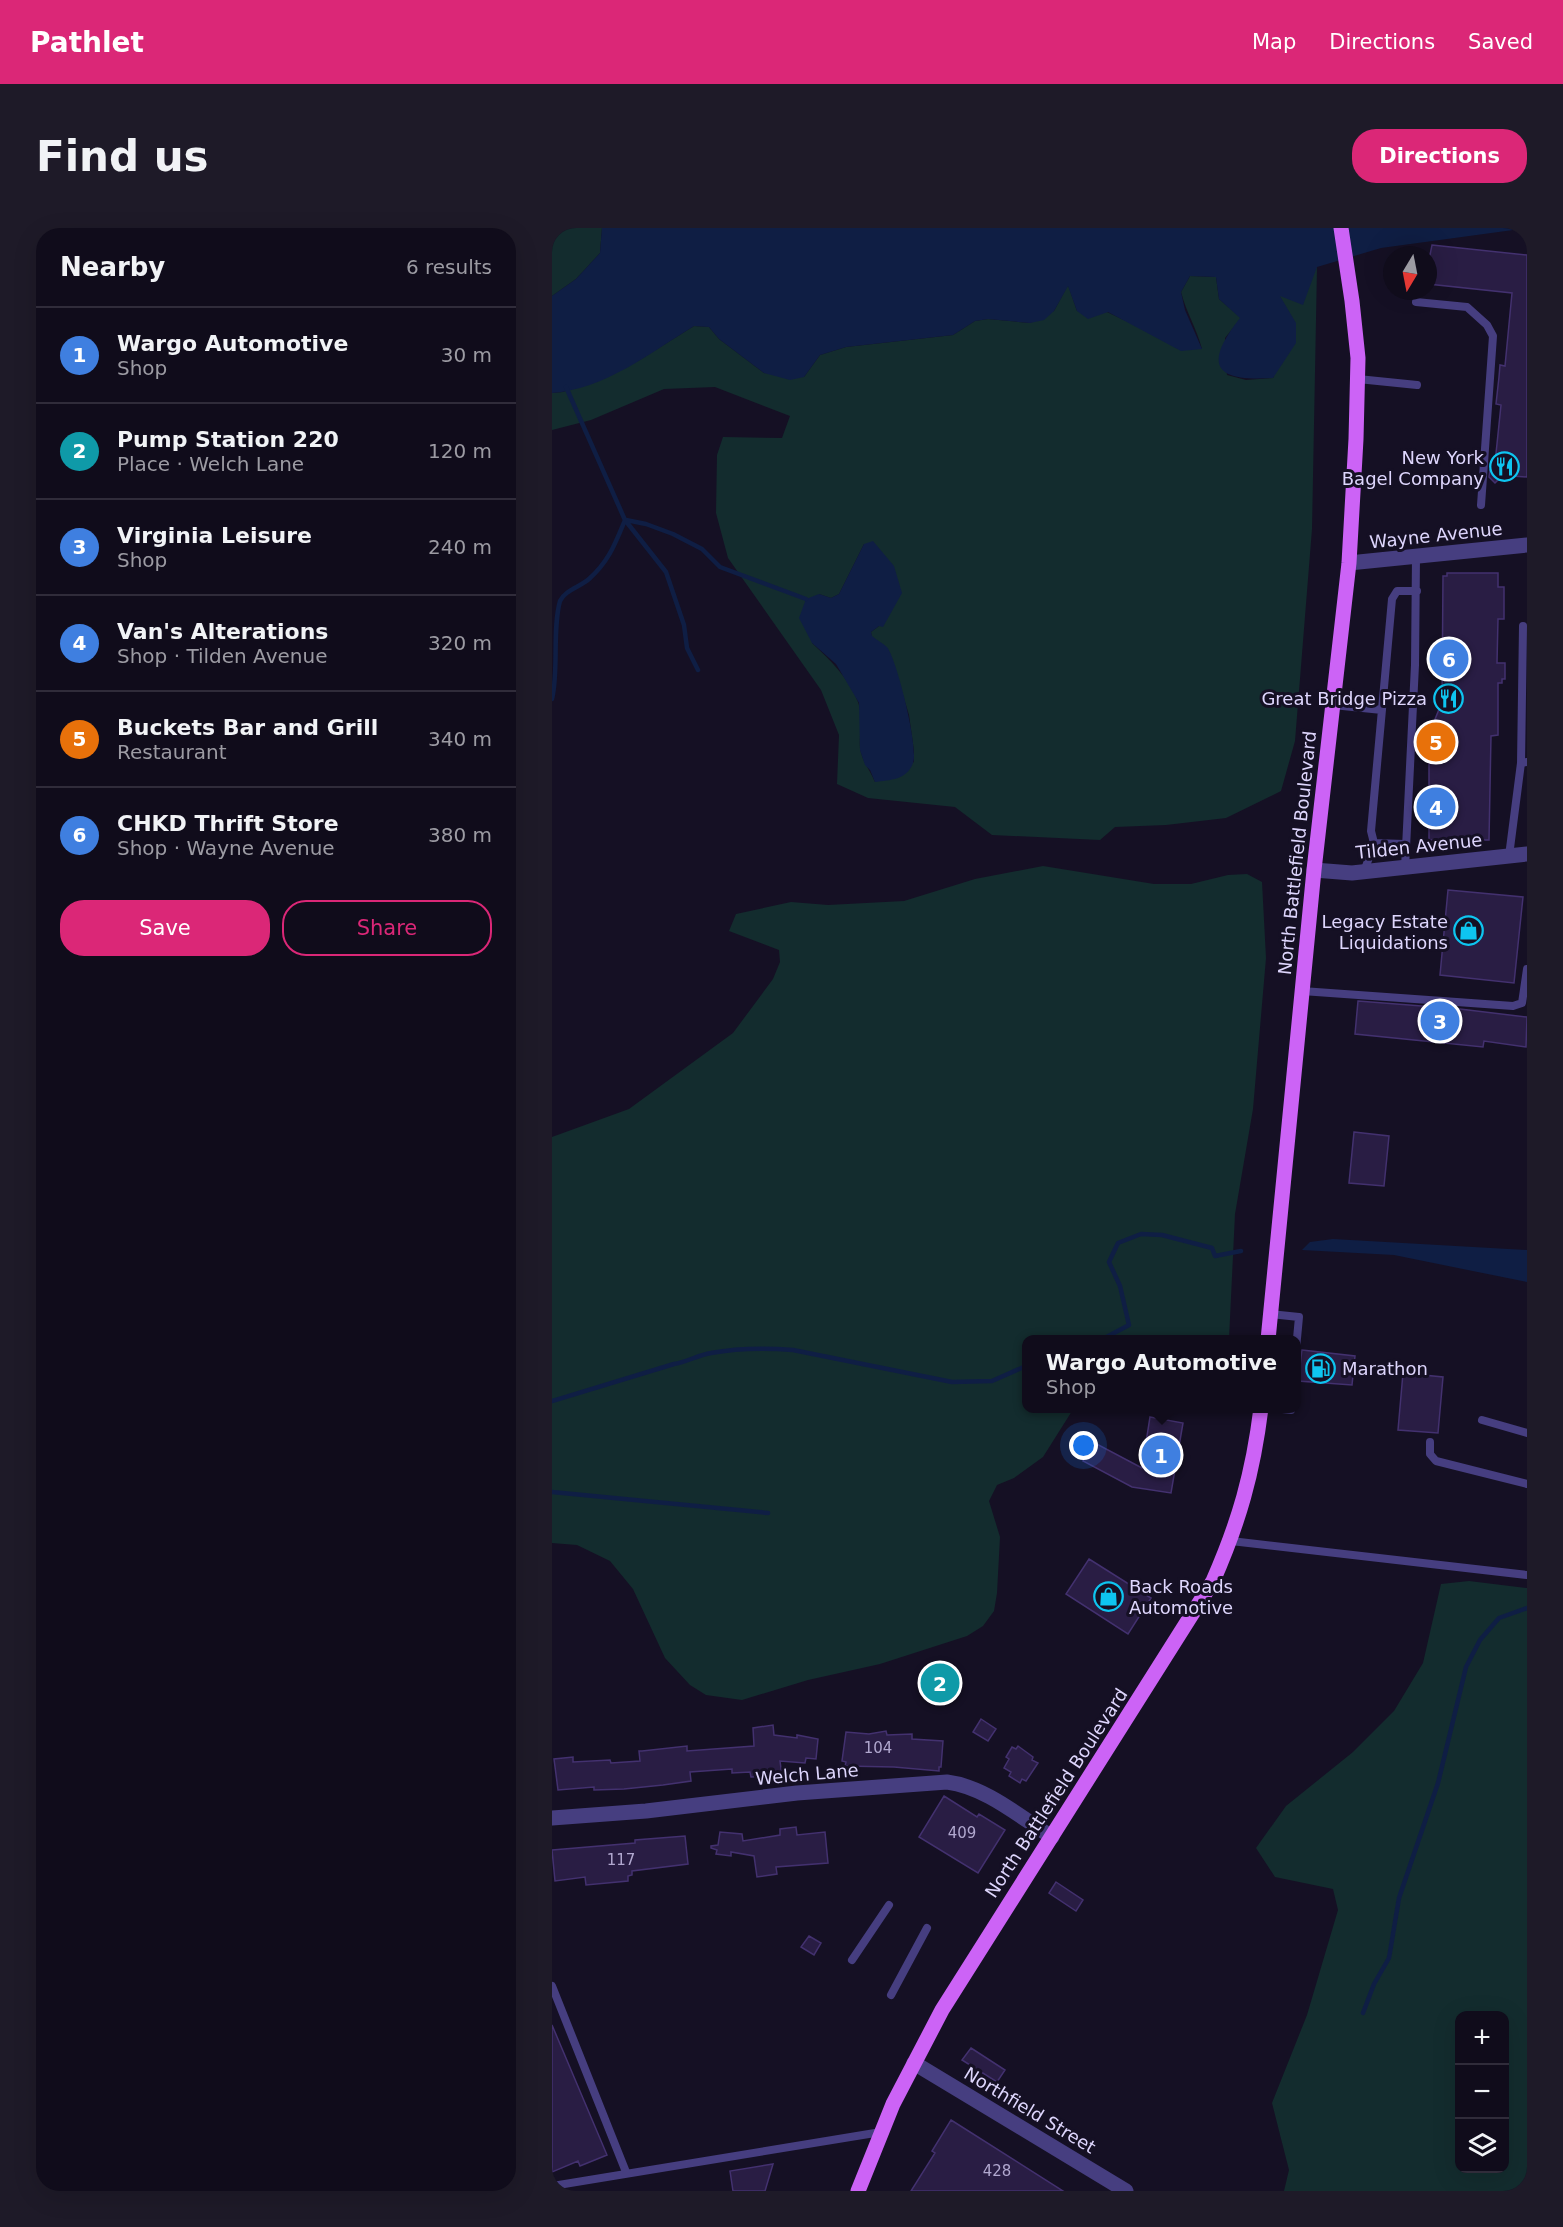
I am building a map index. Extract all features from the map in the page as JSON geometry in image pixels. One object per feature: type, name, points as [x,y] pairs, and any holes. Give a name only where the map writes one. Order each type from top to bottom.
[{"type":"main road","name":"North Battlefield Boulevard","points":[[1268,1335],[1314,870],[1349,563],[1358,379],[1352,301],[1341,228]]},
{"type":"main road","name":"North Battlefield Boulevard","points":[[858,2191],[881,2132],[914,2063],[948,2001],[1213,1581],[1231,1541],[1245,1496],[1260,1413]]},
{"type":"street","name":"Wayne Avenue","points":[[1349,563],[1527,545]]},
{"type":"street","name":"Tilden Avenue","points":[[1314,870],[1352,873],[1527,856]]},
{"type":"street","name":"Welch Lane","points":[[552,1818],[646,1811],[797,1793],[947,1782],[959,1783],[976,1790],[1052,1837]]},
{"type":"street","name":"Northfield Street","points":[[914,2063],[1126,2191]]},
{"type":"lane","points":[[1416,302],[1467,307],[1487,325],[1494,336],[1481,505]]},
{"type":"lane","points":[[1358,379],[1417,385]]},
{"type":"lane","points":[[1405,868],[1404,844],[1416,664],[1416,556]]},
{"type":"lane","points":[[1364,872],[1374,843],[1371,831],[1392,599],[1397,591],[1417,591]]},
{"type":"lane","points":[[1509,856],[1524,763],[1523,626]]},
{"type":"lane","points":[[1333,705],[1382,710]]},
{"type":"lane","points":[[1374,843],[1404,844]]},
{"type":"lane","points":[[1302,990],[1513,1006],[1522,1003],[1527,969]]},
{"type":"lane","points":[[1270,1314],[1299,1317],[1297,1335]]},
{"type":"lane","points":[[1482,1420],[1527,1433]]},
{"type":"lane","points":[[1430,1442],[1430,1454],[1436,1461],[1527,1484]]},
{"type":"lane","points":[[1231,1541],[1527,1575]]},
{"type":"lane","points":[[852,1960],[890,1905]]},
{"type":"lane","points":[[891,1995],[927,1928]]},
{"type":"lane","points":[[552,1986],[626,2172]]},
{"type":"lane","points":[[552,2186],[626,2172],[881,2132]]},
{"type":"green space","points":[[552,228],[602,228],[600,253],[576,279],[552,296]]},
{"type":"green space","points":[[1317,267],[1312,529],[1295,741],[1281,791],[1226,818],[1166,825],[1115,827],[1100,840],[992,835],[955,807],[868,798],[837,784],[839,735],[821,690],[728,558],[716,513],[717,455],[723,437],[782,438],[790,416],[715,387],[664,389],[591,420],[552,430],[552,393],[563,392],[638,361],[694,326],[709,327],[719,339],[764,373],[804,377],[820,355],[846,347],[953,335],[975,321],[988,319],[1030,323],[1054,311],[1068,285],[1077,311],[1107,312],[1132,324],[1202,349],[1181,292],[1190,276],[1216,277],[1219,299],[1241,318],[1225,338],[1227,375],[1246,380],[1273,378],[1295,323],[1279,295]],"holes":[[[864,544],[879,626],[871,632],[872,637],[887,648],[893,663],[909,715],[914,762],[875,782],[861,753],[860,713],[854,693],[838,670],[812,643],[819,594],[831,598],[839,594]]]},
{"type":"green space","points":[[1043,866],[1154,884],[1191,884],[1228,875],[1247,874],[1262,882],[1266,958],[1253,1109],[1235,1214],[1229,1335],[1022,1335],[1022,1413],[1070,1413],[1043,1457],[1014,1478],[997,1485],[989,1501],[1000,1537],[994,1611],[983,1626],[967,1636],[880,1664],[808,1680],[742,1700],[706,1695],[690,1685],[665,1658],[633,1589],[610,1561],[577,1545],[552,1543],[552,1137],[629,1109],[733,1033],[773,979],[780,962],[779,950],[729,931],[736,914],[791,902],[828,905],[904,901],[975,879]]},
{"type":"green space","points":[[1469,1581],[1527,1588],[1527,2191],[1284,2191],[1289,2170],[1272,2103],[1307,2015],[1338,1910],[1333,1889],[1275,1877],[1256,1848],[1286,1806],[1353,1752],[1394,1711],[1423,1663],[1441,1584]]},
{"type":"water","points":[[602,228],[1527,228],[1383,246],[1317,267],[1303,305],[1280,296],[1296,323],[1296,343],[1273,378],[1238,377],[1227,373],[1220,367],[1221,348],[1240,318],[1219,299],[1216,277],[1190,276],[1181,292],[1185,310],[1202,349],[1181,351],[1108,312],[1088,319],[1077,311],[1068,286],[1054,311],[1044,320],[1030,323],[988,319],[975,321],[953,335],[846,347],[820,355],[804,377],[790,380],[764,373],[719,339],[709,327],[694,326],[609,377],[590,385],[552,393],[552,296],[576,279],[600,253]]},
{"type":"water","points":[[873,541],[894,566],[902,593],[883,627],[879,626],[871,632],[872,636],[887,647],[896,668],[910,723],[914,754],[913,763],[907,773],[892,780],[875,782],[865,765],[860,750],[859,703],[836,664],[812,643],[799,618],[806,599],[819,594],[831,598],[839,594],[864,544]]},
{"type":"water","points":[[1333,1239],[1527,1250],[1527,1282],[1394,1255],[1302,1250],[1310,1242]]},
{"type":"building","points":[[1432,245],[1527,255],[1527,477],[1500,478],[1495,483],[1489,477],[1490,470],[1495,463],[1501,405],[1496,404],[1500,365],[1505,366],[1512,293],[1437,285],[1437,246]]},
{"type":"building","points":[[1447,573],[1498,573],[1498,587],[1504,587],[1504,619],[1498,619],[1497,663],[1505,663],[1505,679],[1502,679],[1502,683],[1498,683],[1498,735],[1491,736],[1489,840],[1429,840],[1429,734],[1442,702],[1443,576],[1447,576]]},
{"type":"building","points":[[1448,890],[1523,897],[1514,983],[1440,975]]},
{"type":"building","points":[[1358,1001],[1527,1017],[1526,1047],[1484,1041],[1483,1047],[1355,1034]]},
{"type":"building","points":[[1354,1132],[1389,1136],[1384,1186],[1349,1183]]},
{"type":"building","name":"Marathon","points":[[1302,1350],[1355,1356],[1352,1385],[1301,1381]]},
{"type":"building","points":[[1403,1373],[1443,1377],[1438,1433],[1398,1430]]},
{"type":"building","points":[[1150,1417],[1183,1423],[1171,1493],[1132,1487],[1083,1461],[1093,1442],[1142,1468]]},
{"type":"building","name":"Back Roads Automotive","points":[[1089,1559],[1151,1598],[1128,1634],[1066,1594]]},
{"type":"building","points":[[981,1719],[996,1729],[988,1741],[973,1732]]},
{"type":"building","points":[[773,1725],[774,1735],[797,1738],[797,1735],[818,1739],[816,1759],[806,1758],[805,1763],[780,1761],[782,1776],[751,1777],[750,1772],[732,1773],[732,1769],[690,1772],[691,1781],[663,1785],[624,1789],[594,1790],[594,1787],[558,1790],[554,1759],[573,1757],[573,1762],[610,1760],[611,1763],[640,1761],[639,1751],[687,1746],[687,1751],[754,1746],[753,1728]]},
{"type":"building","points":[[886,1731],[887,1735],[912,1734],[912,1739],[943,1741],[939,1771],[845,1766],[846,1762],[842,1761],[846,1732],[869,1734]]},
{"type":"building","points":[[1018,1746],[1038,1763],[1026,1781],[1022,1779],[1020,1783],[1009,1776],[1011,1772],[1004,1768],[1009,1759],[1006,1757],[1012,1747],[1016,1749]]},
{"type":"building","points":[[944,1796],[977,1817],[979,1814],[1005,1830],[978,1873],[919,1837]]},
{"type":"building","points":[[796,1827],[797,1835],[825,1832],[828,1863],[776,1867],[777,1874],[757,1877],[754,1856],[731,1852],[731,1856],[716,1854],[717,1850],[711,1848],[711,1846],[718,1845],[720,1832],[742,1834],[743,1841],[780,1835],[780,1829]]},
{"type":"building","points":[[685,1836],[688,1864],[632,1871],[632,1875],[628,1876],[628,1881],[586,1885],[585,1877],[555,1881],[552,1850]]},
{"type":"building","points":[[1056,1882],[1083,1900],[1076,1911],[1049,1893]]},
{"type":"building","points":[[809,1936],[821,1943],[814,1955],[801,1947]]},
{"type":"building","points":[[552,2025],[607,2155],[580,2166],[578,2161],[552,2172]]},
{"type":"building","points":[[971,2048],[1005,2070],[997,2082],[962,2060]]},
{"type":"building","points":[[951,2120],[1063,2191],[911,2191],[935,2153],[932,2151]]},
{"type":"building","points":[[773,2164],[765,2191],[733,2191],[730,2171]]},
{"type":"waterway","points":[[566,387],[625,520],[666,572],[684,625],[687,648],[698,670]]},
{"type":"waterway","points":[[552,699],[556,624],[560,601],[565,594],[589,579],[602,566],[625,520]]},
{"type":"waterway","points":[[626,520],[646,524],[673,534],[702,549],[720,567],[806,599]]},
{"type":"waterway","points":[[1110,1335],[1129,1325],[1120,1286],[1109,1262],[1118,1243],[1141,1234],[1162,1235],[1212,1248],[1215,1256],[1241,1251]]},
{"type":"waterway","points":[[552,1401],[706,1354],[742,1349],[793,1350],[952,1382],[992,1381],[1022,1368]]},
{"type":"waterway","points":[[552,1492],[768,1513]]},
{"type":"waterway","points":[[1363,2013],[1374,1984],[1389,1958],[1399,1898],[1438,1783],[1466,1667],[1480,1640],[1499,1618],[1527,1608]]},
{"type":"place","name":"New York Bagel Company","points":[[1505,467]]},
{"type":"place","name":"CHKD Thrift Store","points":[[1449,659]]},
{"type":"place","name":"Great Bridge Pizza","points":[[1448,698]]},
{"type":"place","name":"Buckets Bar and Grill","points":[[1436,742]]},
{"type":"place","name":"Van's Alterations","points":[[1436,807]]},
{"type":"place","name":"Legacy Estate Liquidations","points":[[1469,931]]},
{"type":"place","name":"Virginia Leisure","points":[[1440,1021]]},
{"type":"place","name":"Marathon","points":[[1321,1368]]},
{"type":"place","name":"Wargo Automotive","points":[[1161,1455]]},
{"type":"place","name":"Back Roads Automotive","points":[[1108,1596]]},
{"type":"place","name":"Pump Station 220","points":[[940,1683]]}]
